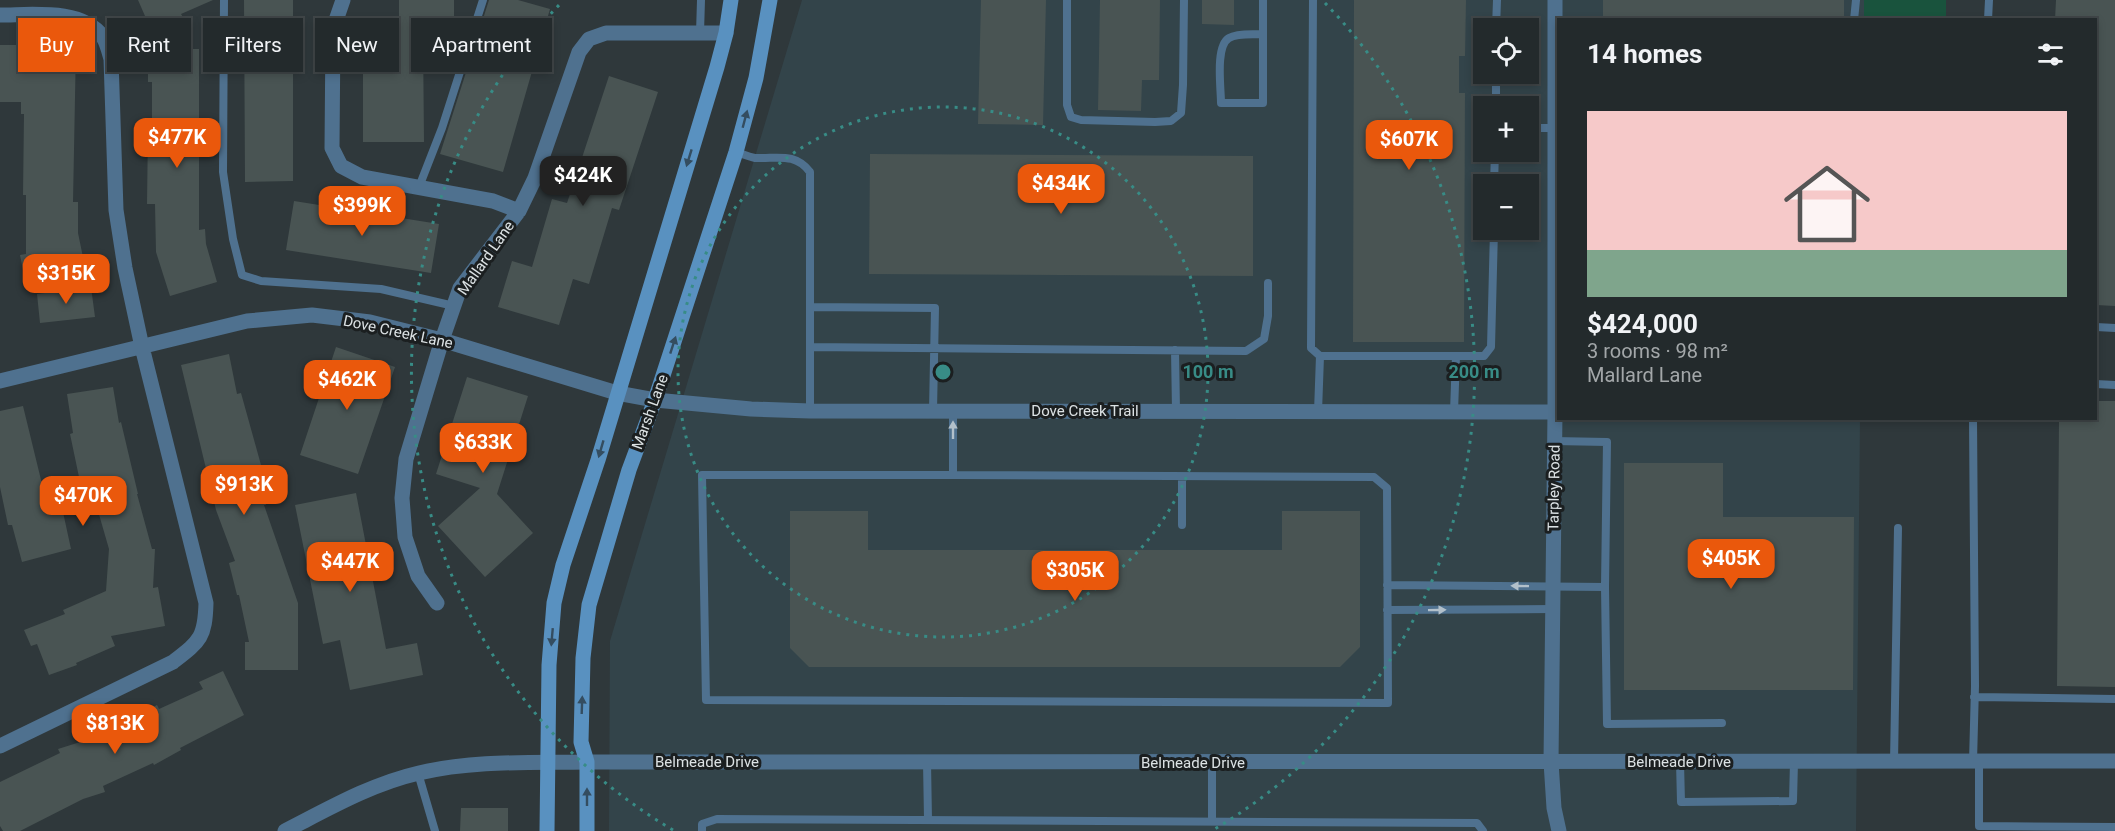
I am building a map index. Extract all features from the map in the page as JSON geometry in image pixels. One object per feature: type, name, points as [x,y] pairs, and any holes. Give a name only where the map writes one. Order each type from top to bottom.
[{"type":"main road","points":[[547,831],[549,665],[554,603],[563,565],[598,460],[714,78],[726,33],[730,0]]},
{"type":"main road","name":"Marsh Lane","points":[[587,831],[587,762],[581,742],[583,658],[589,604],[629,470],[655,400],[736,152],[756,78],[770,0]]},
{"type":"street","points":[[343,0],[333,29],[332,148],[341,166],[362,177],[493,201],[519,211]]},
{"type":"street","name":"Tarpley Road","points":[[1555,0],[1557,361],[1554,441],[1551,762],[1554,808],[1559,831]]},
{"type":"street","points":[[0,15],[58,15],[88,23],[103,38],[111,59],[116,210],[125,268],[142,347],[206,603],[205,625],[198,642],[173,662],[0,747]]},
{"type":"street","name":"Mallard Lane","points":[[437,603],[418,576],[405,537],[402,498],[406,459],[460,288],[519,211],[535,178],[579,52],[590,39],[606,33],[726,33]]},
{"type":"street","name":"Dove Creek Lane","points":[[0,381],[247,321],[312,315],[370,322],[442,340],[617,393]]},
{"type":"street","name":"Dove Creek Trail","points":[[617,393],[655,400],[751,409],[810,411],[1555,412]]},
{"type":"street","name":"Belmeade Drive","points":[[285,831],[367,790],[418,773],[474,764],[2115,761]]},
{"type":"lane","points":[[224,0],[223,172],[233,239],[242,275],[261,281],[381,289],[454,306]]},
{"type":"lane","points":[[419,187],[442,128],[483,0]]},
{"type":"lane","points":[[700,33],[701,0]]},
{"type":"lane","points":[[1067,0],[1067,96],[1071,117],[1081,120],[1155,122],[1171,121],[1181,113],[1184,0]]},
{"type":"lane","points":[[1263,0],[1263,34],[1263,103],[1221,103],[1220,54],[1223,46],[1228,38],[1237,35],[1263,34]]},
{"type":"lane","points":[[1313,0],[1311,348],[1320,356],[1484,357],[1491,347],[1494,240]]},
{"type":"lane","points":[[1496,18],[1497,0]]},
{"type":"lane","points":[[1854,18],[1856,0]]},
{"type":"lane","points":[[1988,18],[1989,0]]},
{"type":"lane","points":[[1539,128],[1556,128]]},
{"type":"lane","points":[[736,152],[752,158],[793,158],[803,163],[810,172],[810,411]]},
{"type":"lane","points":[[810,347],[1246,351],[1264,339],[1268,316],[1268,283]]},
{"type":"lane","points":[[810,307],[935,308],[933,411]]},
{"type":"lane","points":[[2097,327],[2115,327]]},
{"type":"lane","points":[[1174,350],[1176,411]]},
{"type":"lane","points":[[1318,411],[1320,356]]},
{"type":"lane","points":[[1454,412],[1456,357]]},
{"type":"lane","points":[[2097,384],[2115,385]]},
{"type":"lane","points":[[952,475],[953,411]]},
{"type":"lane","points":[[1973,420],[1974,697],[1979,828],[2115,827]]},
{"type":"lane","points":[[1554,441],[1607,442],[1605,588],[1607,724],[1722,723]]},
{"type":"lane","points":[[702,475],[952,475],[1374,477],[1387,488],[1388,703],[706,700],[702,475]]},
{"type":"lane","points":[[1182,477],[1182,525]]},
{"type":"lane","points":[[1894,762],[1898,528]]},
{"type":"lane","points":[[1387,585],[1605,588]]},
{"type":"lane","points":[[1387,610],[1553,609]]},
{"type":"lane","points":[[1974,697],[2115,699]]},
{"type":"lane","points":[[927,762],[927,819]]},
{"type":"lane","points":[[1680,762],[1681,802],[1793,801],[1794,762]]},
{"type":"lane","points":[[1212,763],[1212,821]]},
{"type":"lane","points":[[418,773],[435,831]]},
{"type":"lane","points":[[702,831],[702,824],[717,819],[1477,823],[1483,831]]},
{"type":"shaded area","points":[[802,0],[1864,0],[1864,18],[1557,18],[1557,420],[1860,420],[1856,831],[609,831],[610,641]]},
{"type":"green space","points":[[1864,0],[1946,0],[1946,18],[1864,18]]},
{"type":"building","points":[[138,0],[213,0],[181,14],[183,18],[146,18]]},
{"type":"building","points":[[244,0],[293,0],[293,18],[244,18]]},
{"type":"building","points":[[399,0],[454,0],[454,18],[411,18],[411,72],[423,72],[424,142],[363,142],[363,72],[399,72]]},
{"type":"building","points":[[489,0],[518,0],[550,9],[547,18],[483,18]]},
{"type":"building","points":[[981,0],[1046,0],[1043,125],[978,124]]},
{"type":"building","points":[[1100,0],[1160,0],[1159,80],[1142,80],[1141,111],[1098,110]]},
{"type":"building","points":[[1202,0],[1234,0],[1234,25],[1202,24]]},
{"type":"building","points":[[1354,0],[1466,0],[1465,56],[1459,56],[1459,93],[1465,93],[1464,342],[1353,342]]},
{"type":"building","points":[[1603,0],[1844,0],[1844,18],[1603,18]]},
{"type":"building","points":[[2056,0],[2115,0],[2115,306],[2097,305],[2097,18],[2055,18]]},
{"type":"building","points":[[0,45],[18,45],[18,72],[75,72],[73,202],[78,202],[78,233],[84,262],[24,275],[20,255],[26,254],[26,195],[23,195],[24,114],[21,114],[21,102],[0,102]]},
{"type":"building","points":[[191,49],[199,49],[199,230],[205,229],[206,244],[217,282],[170,296],[156,252],[155,204],[147,204],[148,128],[152,128],[152,82],[148,82],[148,72],[191,72]]},
{"type":"building","points":[[244,72],[293,72],[293,181],[245,182]]},
{"type":"building","points":[[466,72],[532,72],[503,172],[440,154]]},
{"type":"building","points":[[609,76],[658,92],[619,210],[612,208],[589,284],[573,279],[559,325],[498,307],[512,261],[532,267],[552,199],[567,203]]},
{"type":"building","points":[[870,154],[1253,156],[1253,276],[869,274]]},
{"type":"building","points":[[294,201],[439,224],[431,273],[286,250]]},
{"type":"building","points":[[91,287],[95,317],[40,323],[37,294]]},
{"type":"building","points":[[336,347],[395,367],[358,474],[300,455]]},
{"type":"building","points":[[229,354],[237,394],[241,393],[261,465],[256,466],[266,505],[264,505],[298,603],[298,670],[245,670],[245,642],[249,642],[239,595],[237,595],[229,563],[235,561],[216,510],[181,365]]},
{"type":"building","points":[[467,377],[528,396],[497,494],[533,533],[485,577],[438,526],[480,488],[436,474]]},
{"type":"building","points":[[113,387],[119,423],[121,422],[137,494],[152,549],[155,549],[153,588],[158,587],[165,626],[111,636],[115,646],[76,663],[77,665],[49,675],[37,644],[31,646],[24,630],[65,614],[63,610],[106,591],[109,549],[96,504],[63,512],[71,549],[22,562],[12,525],[8,525],[0,487],[0,411],[23,406],[42,484],[79,477],[70,434],[73,433],[67,394]]},
{"type":"building","points":[[2097,401],[2115,401],[2115,687],[2057,686],[2059,420],[2097,420]]},
{"type":"building","points":[[1624,463],[1723,463],[1723,517],[1854,517],[1853,690],[1624,690]]},
{"type":"building","points":[[356,493],[386,649],[417,643],[423,675],[350,690],[340,640],[323,644],[295,505]]},
{"type":"building","points":[[790,511],[868,511],[868,550],[1282,550],[1282,511],[1360,511],[1360,647],[1340,667],[809,667],[790,648]]},
{"type":"building","points":[[223,671],[244,715],[180,748],[181,750],[154,765],[153,763],[103,786],[105,792],[83,799],[20,831],[3,831],[0,826],[0,782],[60,753],[58,749],[96,737],[95,735],[157,705],[159,709],[203,689],[199,682]]},
{"type":"building","points":[[461,808],[508,808],[508,831],[460,831]]}]
